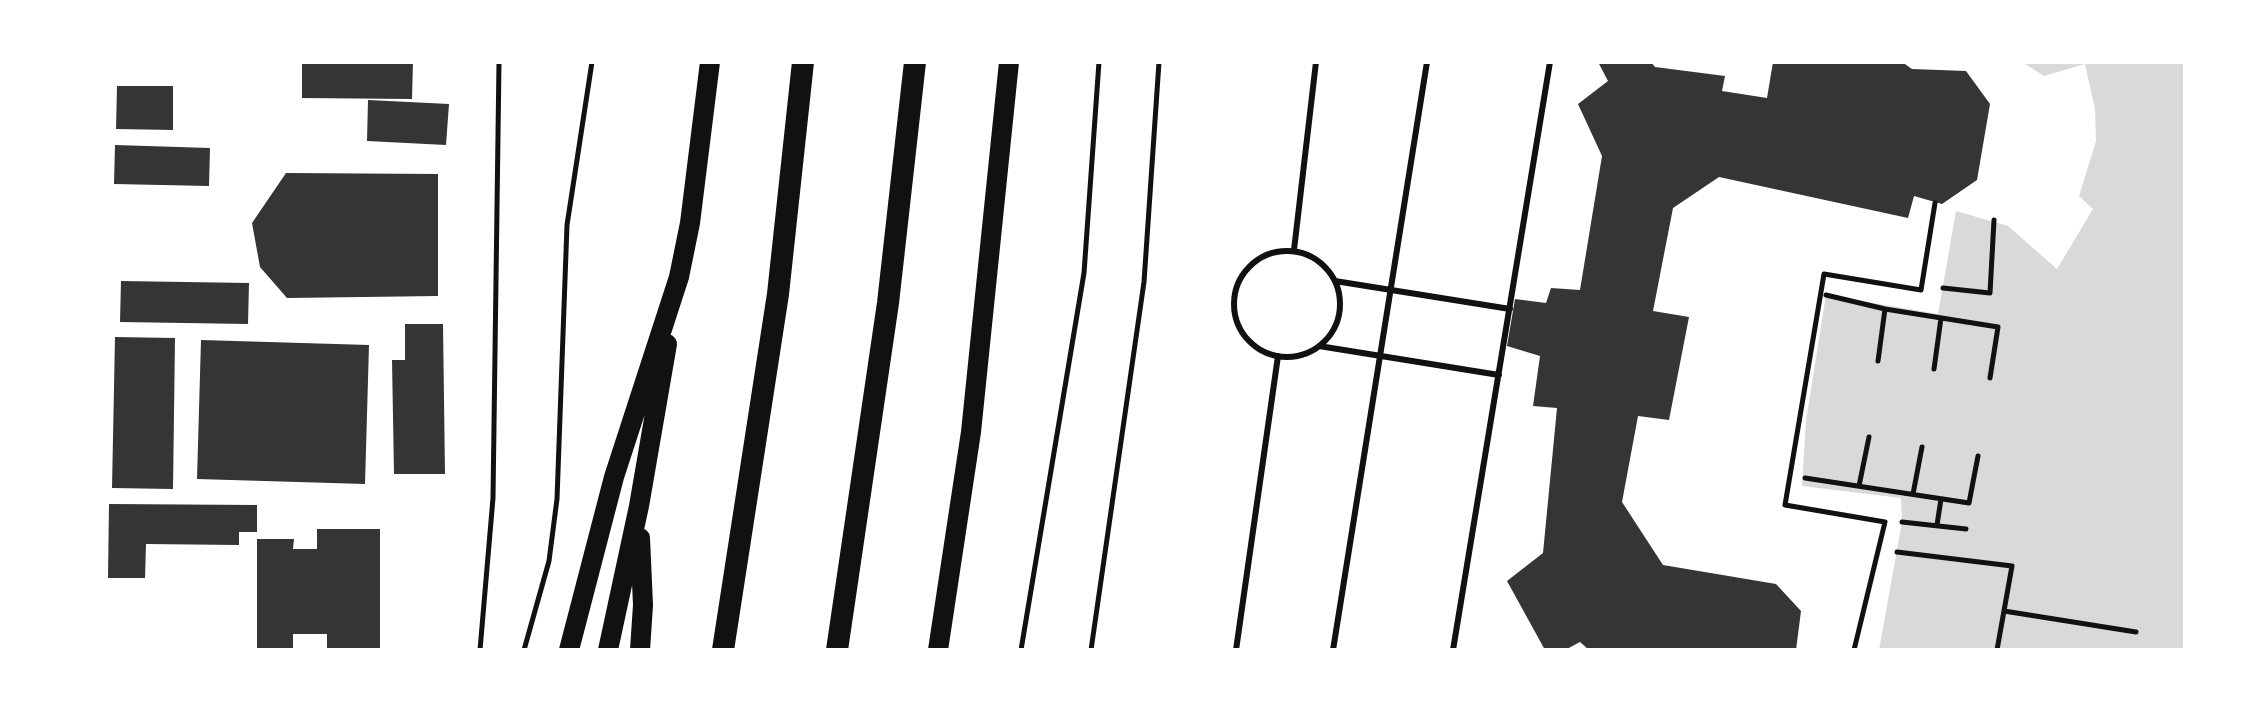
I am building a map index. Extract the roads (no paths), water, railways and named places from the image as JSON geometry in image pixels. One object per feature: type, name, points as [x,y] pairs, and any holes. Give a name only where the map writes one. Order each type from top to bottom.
[{"type":"highway","points":[[723,650],[778,294],[803,62]]},
{"type":"highway","points":[[837,650],[888,303],[915,62]]},
{"type":"main road","points":[[608,650],[639,506],[690,223],[710,62]]},
{"type":"main road","points":[[938,650],[971,432],[1009,62]]},
{"type":"main road","points":[[569,650],[614,477],[679,277]]},
{"type":"main road","points":[[639,506],[643,605],[640,650]]},
{"type":"lane","points":[[1294,250],[1316,62]]},
{"type":"lane","points":[[1333,650],[1427,62]]},
{"type":"lane","points":[[1453,650],[1550,62]]},
{"type":"lane","points":[[1294,250],[1318,261],[1335,281],[1340,298],[1338,316],[1332,333],[1319,346],[1304,354],[1278,356],[1254,346],[1242,333],[1235,317],[1234,300],[1242,275],[1260,257],[1277,251],[1294,250]]},
{"type":"lane","points":[[1335,281],[1510,309]]},
{"type":"lane","points":[[1319,346],[1499,375]]},
{"type":"lane","points":[[1236,650],[1278,356]]},
{"type":"lane","points":[[944,612],[945,650]]}]
